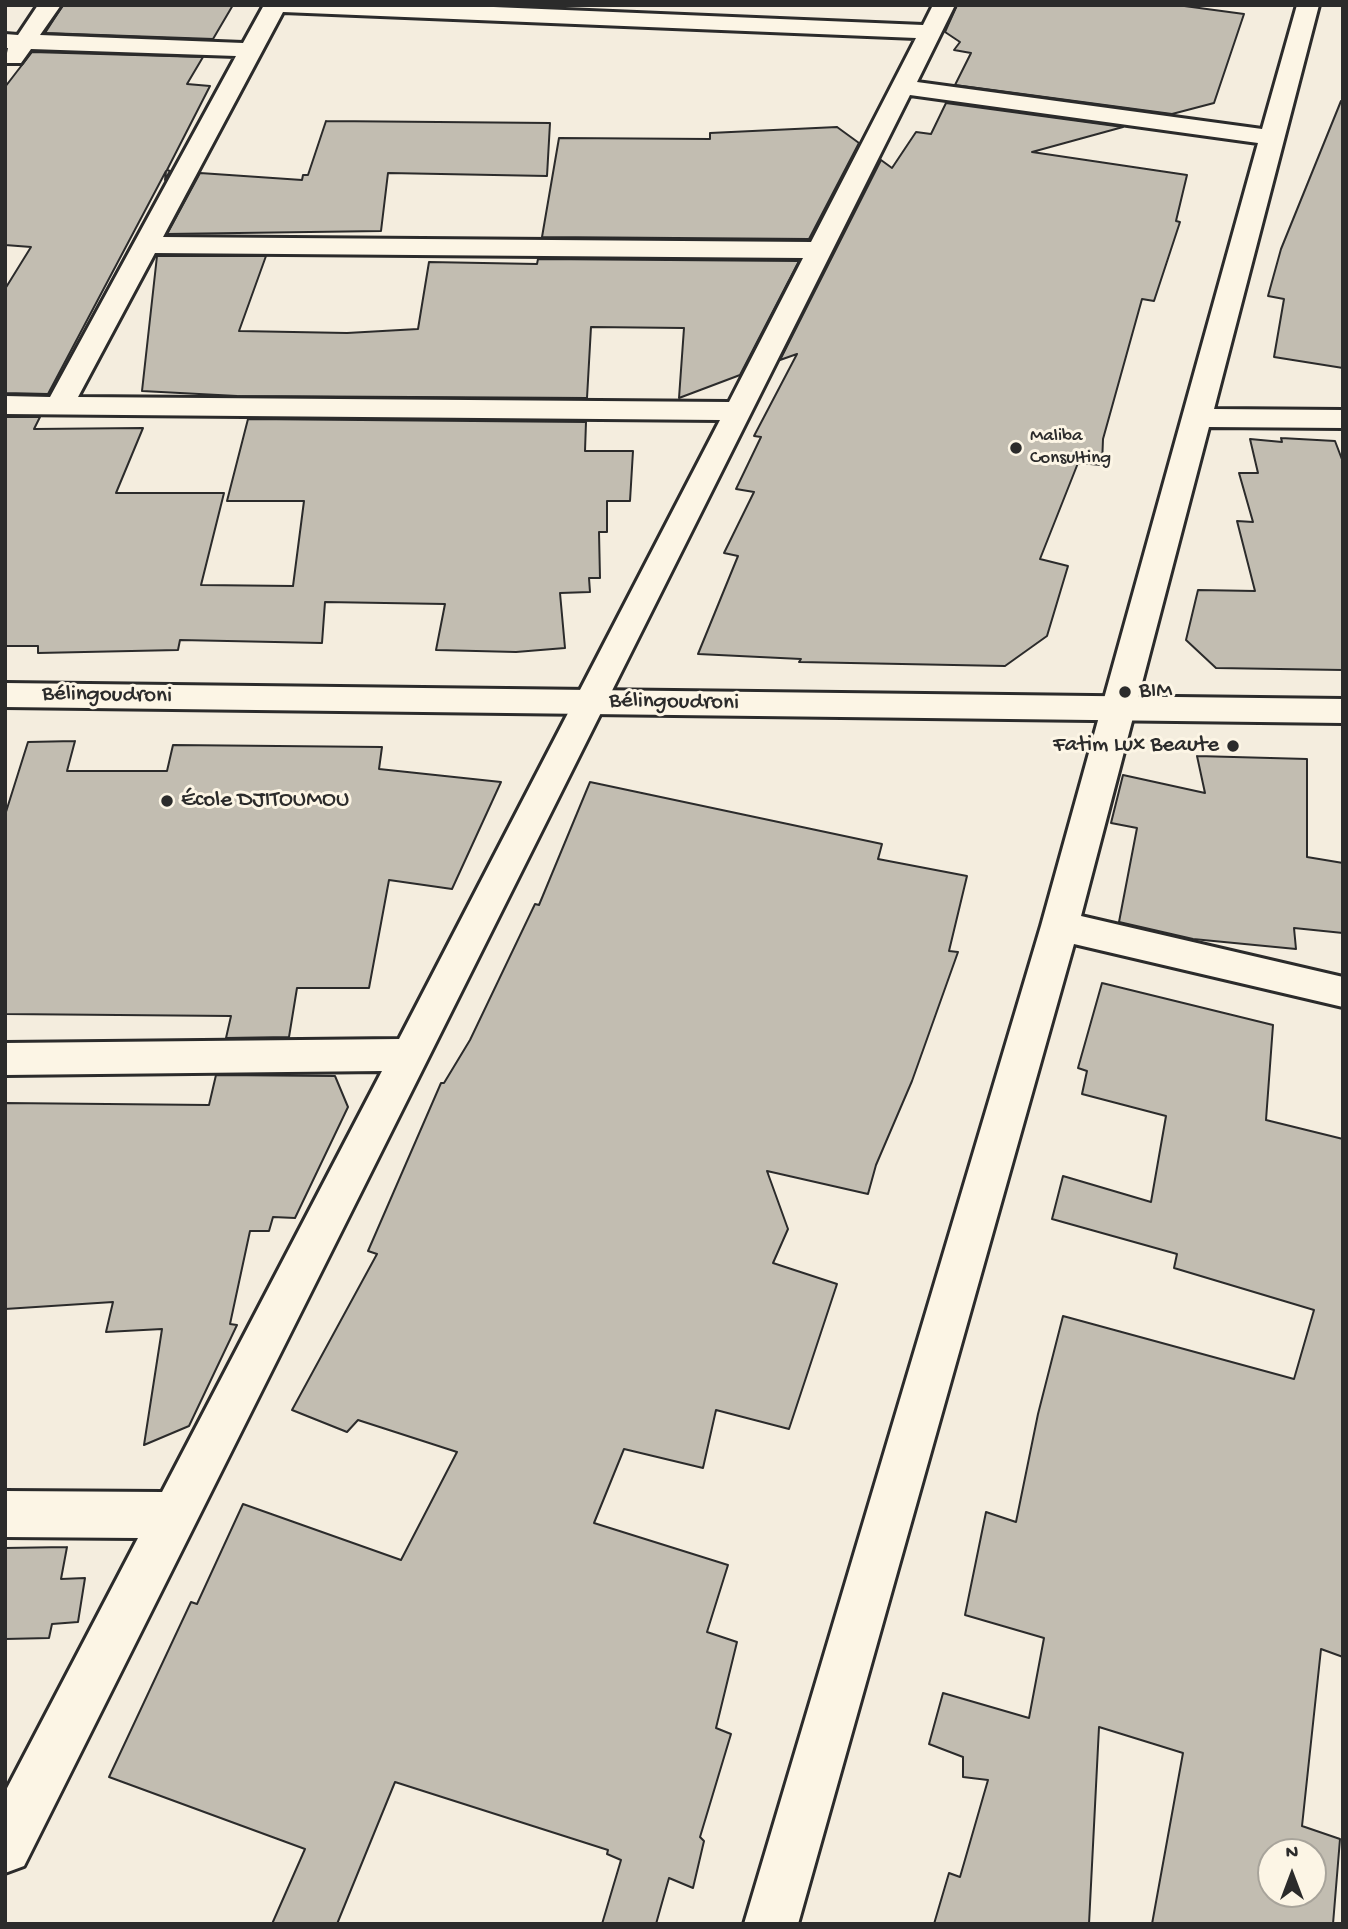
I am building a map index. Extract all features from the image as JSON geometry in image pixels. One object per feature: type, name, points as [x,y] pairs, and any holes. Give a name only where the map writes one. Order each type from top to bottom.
[{"type":"street","points":[[5,68],[14,41],[50,5]]},
{"type":"street","points":[[5,1847],[592,702],[937,18],[275,5],[59,405]]},
{"type":"street","points":[[771,1924],[1060,926],[1308,5]]},
{"type":"street","points":[[14,41],[251,50]]},
{"type":"street","points":[[902,88],[1273,138]]},
{"type":"street","points":[[146,245],[819,250]]},
{"type":"street","points":[[5,405],[737,411]]},
{"type":"street","points":[[1197,418],[1343,419]]},
{"type":"street","name":"Bélingoudroni","points":[[5,695],[1343,711]]},
{"type":"street","points":[[1060,926],[1343,992]]},
{"type":"street","points":[[5,1059],[410,1055]]},
{"type":"street","points":[[5,1514],[174,1515]]},
{"type":"building","points":[[63,5],[233,5],[213,39],[45,33]]},
{"type":"building","points":[[957,5],[1177,5],[1244,14],[1214,103],[1172,114],[955,85],[971,53],[954,50],[960,42],[945,32]]},
{"type":"building","points":[[32,52],[203,57],[187,84],[210,86],[167,170],[170,171],[165,180],[166,171],[48,394],[5,393],[5,289],[31,247],[5,245],[5,87]]},
{"type":"building","points":[[1341,101],[1343,368],[1274,357],[1284,299],[1268,296],[1281,249]]},
{"type":"building","points":[[946,103],[1123,127],[1032,152],[1187,175],[1176,221],[1180,222],[1154,301],[1142,299],[1103,439],[1102,465],[1078,463],[1040,559],[1068,566],[1047,636],[1005,666],[799,662],[801,659],[698,654],[738,556],[724,553],[754,492],[736,489],[761,437],[754,436],[797,354],[780,360],[881,160],[892,168],[916,132],[931,134]]},
{"type":"building","points":[[326,121],[550,123],[547,176],[388,173],[381,231],[167,234],[200,173],[302,180],[303,175],[308,175]]},
{"type":"building","points":[[837,127],[859,143],[809,239],[542,237],[559,138],[710,139],[710,133]]},
{"type":"building","points":[[157,256],[266,256],[239,331],[347,333],[418,329],[429,262],[537,264],[538,259],[799,261],[740,375],[679,398],[684,328],[591,327],[587,398],[237,396],[142,391]]},
{"type":"building","points":[[5,417],[40,417],[34,429],[143,428],[116,493],[224,493],[201,585],[293,586],[304,501],[227,501],[248,419],[586,422],[585,451],[633,451],[630,501],[607,501],[607,532],[599,532],[600,578],[589,578],[590,592],[560,593],[565,648],[516,652],[436,650],[445,604],[325,602],[322,643],[180,640],[178,650],[38,653],[38,646],[5,646]]},
{"type":"building","points":[[1281,438],[1335,441],[1343,462],[1343,670],[1216,668],[1186,640],[1198,590],[1255,591],[1237,521],[1253,522],[1239,473],[1258,473],[1250,439],[1282,442]]},
{"type":"building","points":[[75,741],[67,771],[167,771],[173,745],[382,747],[379,769],[501,782],[452,889],[389,880],[369,988],[297,988],[289,1037],[226,1038],[231,1016],[5,1014],[5,815],[28,742]]},
{"type":"building","points":[[1197,756],[1307,759],[1307,857],[1343,863],[1343,933],[1294,928],[1296,949],[1193,939],[1119,922],[1137,828],[1111,823],[1123,775],[1205,793]]},
{"type":"building","points":[[590,782],[882,844],[878,859],[967,876],[949,951],[958,952],[912,1081],[876,1165],[868,1194],[767,1171],[788,1229],[773,1263],[837,1284],[789,1429],[716,1410],[703,1468],[624,1449],[594,1523],[728,1565],[707,1632],[737,1642],[716,1728],[731,1734],[700,1837],[704,1841],[693,1888],[669,1878],[656,1924],[602,1924],[621,1860],[607,1854],[608,1850],[395,1782],[337,1924],[272,1924],[305,1849],[109,1777],[191,1602],[197,1604],[243,1504],[401,1560],[457,1452],[358,1420],[347,1432],[292,1410],[377,1254],[368,1251],[441,1083],[444,1083],[470,1040],[535,904],[539,905]]},
{"type":"building","points":[[1102,983],[1273,1025],[1266,1120],[1343,1139],[1343,1657],[1321,1649],[1302,1826],[1340,1839],[1333,1924],[1152,1924],[1183,1753],[1099,1727],[1089,1924],[934,1924],[949,1873],[960,1877],[988,1780],[963,1777],[963,1757],[929,1744],[943,1693],[1029,1718],[1044,1638],[965,1615],[986,1512],[1016,1522],[1038,1414],[1063,1316],[1294,1379],[1314,1310],[1174,1268],[1177,1254],[1052,1219],[1063,1176],[1151,1202],[1166,1116],[1082,1094],[1087,1071],[1078,1068]]},
{"type":"building","points":[[216,1075],[335,1076],[348,1107],[295,1218],[273,1217],[269,1231],[250,1231],[230,1324],[237,1325],[189,1426],[144,1445],[162,1329],[106,1332],[113,1302],[5,1309],[5,1103],[209,1105]]},
{"type":"building","points":[[67,1547],[61,1579],[85,1578],[78,1622],[52,1624],[49,1638],[5,1639],[5,1548]]},
{"type":"place","name":"Maliba Consulting","points":[[1016,448]]},
{"type":"place","name":"BIM","points":[[1125,692]]},
{"type":"place","name":"Fatim Lux Beaute","points":[[1233,746]]},
{"type":"place","name":"École DJITOUMOU","points":[[167,801]]}]
